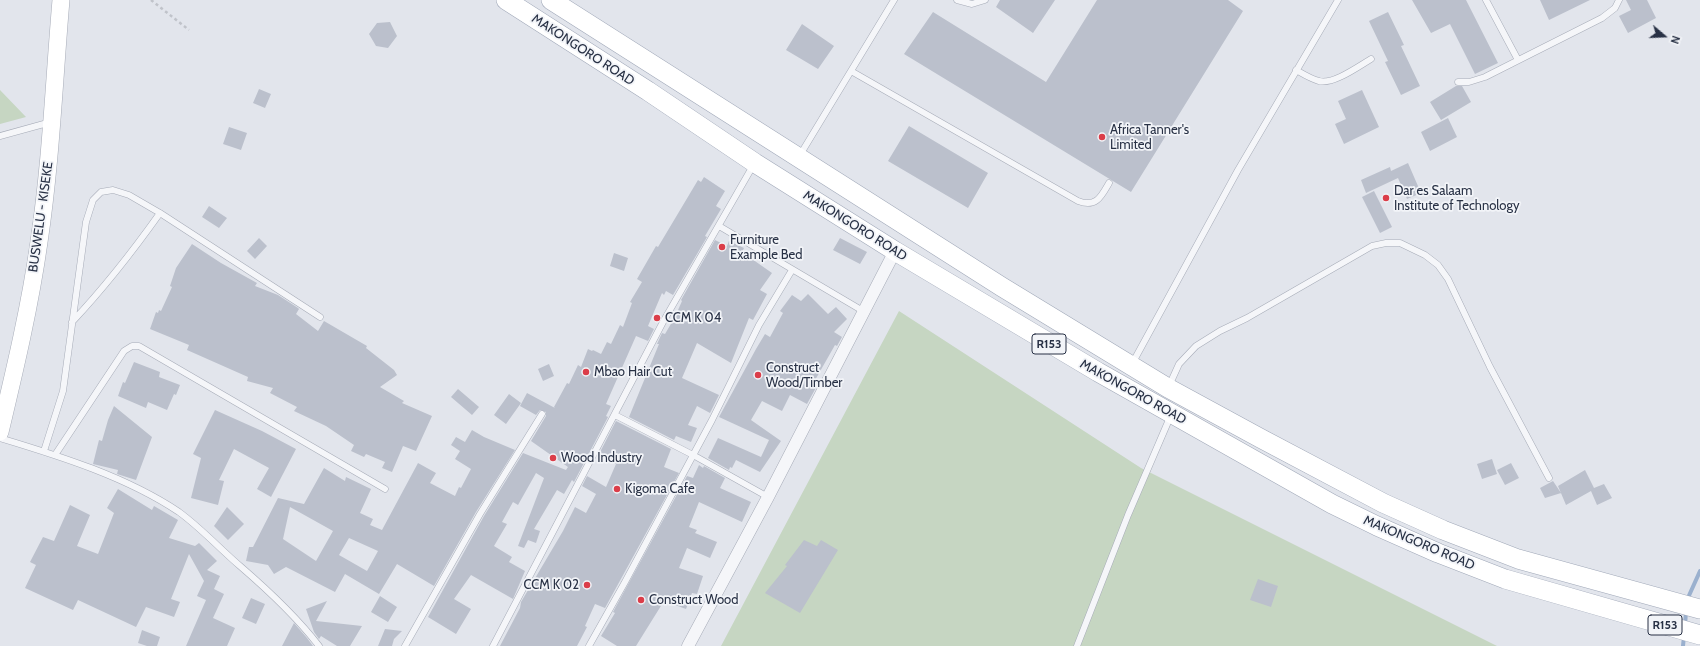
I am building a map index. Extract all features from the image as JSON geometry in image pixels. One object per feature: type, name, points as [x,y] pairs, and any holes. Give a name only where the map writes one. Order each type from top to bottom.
[{"type":"main road","name":"BUSWELU - KISEKE","points":[[0,432],[28,307],[39,243],[52,122],[61,0]]},
{"type":"main road","name":"MAKONGORO ROAD","points":[[506,0],[648,91],[754,163],[895,251],[1098,372],[1332,504],[1438,553],[1505,579],[1629,616],[1700,635]]},
{"type":"main road","name":"MAKONGORO ROAD","points":[[550,0],[989,280],[1168,388],[1260,438],[1384,503],[1443,530],[1518,559],[1700,610]]},
{"type":"street","points":[[688,646],[768,497],[895,251]]},
{"type":"lane","points":[[799,158],[894,0]]},
{"type":"lane","points":[[957,0],[972,4],[985,0]]},
{"type":"lane","points":[[1131,365],[1234,176],[1338,0]]},
{"type":"lane","points":[[1486,0],[1518,60]]},
{"type":"lane","points":[[1458,82],[1476,80],[1602,18],[1615,8],[1619,0]]},
{"type":"lane","points":[[1296,70],[1320,82],[1326,82],[1371,59]]},
{"type":"lane","points":[[851,71],[1078,201],[1087,204],[1094,203],[1101,196],[1109,183]]},
{"type":"lane","points":[[0,136],[52,122]]},
{"type":"lane","points":[[493,646],[663,322],[754,163]]},
{"type":"lane","points":[[44,451],[63,391],[86,222],[93,200],[104,190],[113,190],[129,195],[160,213],[320,317]]},
{"type":"lane","points":[[72,322],[98,295],[160,213]]},
{"type":"lane","points":[[719,226],[863,311]]},
{"type":"lane","points":[[1168,388],[1180,364],[1196,346],[1372,246],[1386,243],[1400,243],[1425,255],[1438,265],[1448,279],[1490,367],[1549,478]]},
{"type":"lane","points":[[589,646],[693,455],[759,325],[792,270]]},
{"type":"lane","points":[[54,455],[124,351],[132,346],[139,346],[385,489]]},
{"type":"lane","points":[[1077,646],[1125,522],[1172,413]]},
{"type":"lane","points":[[405,646],[480,514],[542,414]]},
{"type":"lane","points":[[615,415],[693,455],[768,497]]},
{"type":"lane","points":[[0,438],[44,451],[146,493],[179,513],[286,607],[319,646]]},
{"type":"path","points":[[151,0],[189,30]]},
{"type":"green space","points":[[0,90],[26,117],[0,124]]},
{"type":"green space","points":[[899,311],[1141,468],[1497,646],[721,646]]},
{"type":"building","points":[[1000,0],[1055,0],[1033,33],[996,7]]},
{"type":"building","name":"Africa Tanner's Limited","points":[[1097,0],[1228,0],[1243,11],[1131,192],[904,54],[933,12],[1046,82]]},
{"type":"building","points":[[1412,0],[1466,0],[1498,63],[1475,74],[1450,24],[1431,33]]},
{"type":"building","points":[[1540,0],[1590,0],[1549,20]]},
{"type":"building","points":[[1626,0],[1647,0],[1656,18],[1628,33],[1619,16],[1631,10]]},
{"type":"building","points":[[1388,12],[1404,45],[1401,46],[1420,86],[1401,95],[1385,62],[1388,61],[1369,21]]},
{"type":"building","points":[[390,22],[397,36],[388,48],[376,46],[369,34],[377,23]]},
{"type":"building","points":[[802,24],[834,46],[818,69],[786,50]]},
{"type":"building","points":[[1456,86],[1462,86],[1471,102],[1441,120],[1430,102]]},
{"type":"building","points":[[259,89],[271,94],[265,108],[253,103]]},
{"type":"building","points":[[1362,90],[1379,127],[1344,144],[1335,124],[1346,119],[1338,101]]},
{"type":"building","points":[[1448,118],[1457,137],[1430,151],[1421,132]]},
{"type":"building","points":[[909,126],[988,173],[968,208],[888,161]]},
{"type":"building","points":[[229,127],[247,133],[241,150],[223,144]]},
{"type":"building","points":[[1408,163],[1421,193],[1407,199],[1398,178],[1366,193],[1361,180],[1390,167],[1391,171]]},
{"type":"building","points":[[704,177],[725,191],[716,206],[721,209],[705,236],[707,237],[673,295],[666,291],[664,295],[662,293],[648,326],[654,329],[648,341],[636,336],[606,404],[611,406],[606,416],[608,417],[574,482],[572,480],[564,494],[557,490],[534,529],[540,531],[536,543],[528,540],[524,548],[518,546],[544,478],[536,473],[518,505],[513,502],[502,522],[507,524],[494,546],[512,557],[509,562],[525,571],[513,599],[471,575],[454,599],[471,609],[456,634],[428,617],[484,516],[523,453],[566,470],[568,467],[531,441],[546,416],[546,412],[540,410],[536,415],[520,406],[527,393],[555,408],[554,407],[567,383],[569,384],[578,365],[581,367],[588,349],[601,354],[607,342],[611,344],[620,325],[623,327],[632,303],[630,302],[642,282],[637,279],[698,180],[701,182]]},
{"type":"building","points":[[1374,191],[1392,227],[1380,233],[1362,197]]},
{"type":"building","points":[[209,206],[227,218],[219,228],[202,217]]},
{"type":"building","points":[[259,238],[267,246],[255,259],[247,251]]},
{"type":"building","points":[[840,238],[867,252],[860,264],[833,250]]},
{"type":"building","points":[[715,240],[727,246],[729,241],[744,248],[742,252],[772,273],[760,290],[767,294],[753,320],[749,318],[731,363],[697,343],[682,378],[719,395],[710,413],[697,406],[688,425],[697,428],[691,442],[676,436],[674,440],[629,417],[659,344],[657,344],[662,333],[665,334],[675,317],[682,301],[681,300]]},
{"type":"building","points":[[192,244],[221,263],[257,283],[255,286],[278,295],[298,308],[299,309],[296,314],[318,331],[324,321],[367,346],[366,348],[394,370],[397,375],[380,387],[404,401],[402,403],[432,416],[416,451],[403,446],[392,472],[382,468],[385,462],[366,454],[364,457],[351,451],[354,445],[326,426],[294,411],[297,407],[270,393],[273,388],[247,381],[248,377],[187,350],[189,345],[150,329],[156,312],[158,313],[159,310],[161,311],[172,287],[170,286],[176,268]]},
{"type":"building","points":[[614,253],[628,258],[624,271],[610,266]]},
{"type":"building","points":[[808,294],[828,314],[836,307],[847,319],[834,332],[842,337],[837,346],[835,345],[814,382],[818,384],[807,404],[790,395],[782,411],[762,401],[751,420],[781,441],[760,472],[736,460],[732,468],[730,467],[729,470],[708,458],[718,438],[761,457],[769,440],[719,417],[765,334],[770,337],[783,313],[780,311],[792,295],[801,301]]},
{"type":"building","points":[[134,362],[160,372],[159,377],[180,385],[167,410],[148,402],[146,408],[118,396],[123,382],[125,383]]},
{"type":"building","points":[[549,364],[554,376],[543,381],[538,369]]},
{"type":"building","points":[[458,389],[479,407],[472,415],[451,397]]},
{"type":"building","points":[[509,394],[521,403],[506,424],[494,415]]},
{"type":"building","points":[[114,406],[152,437],[136,480],[117,474],[118,470],[93,464],[99,440],[102,441]]},
{"type":"building","points":[[215,410],[262,431],[296,449],[271,497],[257,489],[269,468],[234,449],[219,480],[224,481],[218,505],[191,498],[201,458],[193,454]]},
{"type":"building","points":[[616,421],[671,449],[664,467],[679,473],[605,608],[595,604],[585,626],[587,627],[577,646],[500,646],[520,608],[521,602],[563,531],[575,507],[586,513],[596,494],[582,486],[587,476],[606,487],[616,464],[598,456]]},
{"type":"building","points":[[472,430],[484,437],[515,450],[476,512],[434,586],[397,564],[379,594],[345,574],[335,592],[286,567],[274,574],[268,565],[246,561],[249,547],[253,547],[278,498],[304,504],[324,468],[345,481],[346,477],[371,489],[360,513],[373,519],[370,525],[382,530],[418,463],[436,473],[430,483],[455,496],[471,469],[455,459],[460,451],[451,445],[456,437],[465,442]],"holes":[[[290,507],[333,531],[316,561],[283,539]],[[349,538],[378,551],[367,571],[339,555]]]},
{"type":"building","points":[[1492,459],[1497,474],[1482,479],[1477,464]]},
{"type":"building","points":[[1511,463],[1519,478],[1505,485],[1497,470]]},
{"type":"building","points":[[699,465],[703,468],[704,466],[725,478],[720,488],[751,502],[742,522],[699,502],[689,527],[697,530],[695,533],[717,542],[710,558],[687,548],[679,568],[703,576],[697,594],[692,593],[686,609],[664,601],[636,646],[617,646],[601,636],[615,613],[613,612],[687,476],[693,478]]},
{"type":"building","points":[[1585,470],[1594,488],[1604,484],[1612,498],[1597,505],[1591,491],[1566,505],[1558,486]]},
{"type":"building","points":[[1553,481],[1561,493],[1545,498],[1540,488]]},
{"type":"building","points":[[118,489],[152,510],[154,506],[178,520],[169,538],[195,546],[199,543],[217,561],[207,570],[220,576],[214,589],[224,594],[213,618],[235,628],[227,646],[186,646],[206,600],[197,596],[204,581],[189,554],[171,599],[180,602],[174,617],[146,607],[136,627],[78,600],[73,610],[25,588],[36,565],[30,562],[43,537],[54,541],[70,505],[90,515],[77,546],[98,554],[114,513],[107,508]]},
{"type":"building","points":[[227,507],[244,524],[228,540],[214,526]]},
{"type":"building","points":[[804,540],[817,546],[821,540],[838,550],[800,613],[765,593],[787,566],[785,565]]},
{"type":"building","points":[[1258,579],[1278,586],[1271,607],[1250,600]]},
{"type":"building","points":[[380,596],[397,607],[388,622],[371,612]]},
{"type":"building","points":[[251,598],[265,604],[256,624],[242,618]]},
{"type":"building","points":[[327,601],[316,621],[362,626],[350,646],[337,646],[321,636],[319,639],[314,632],[306,609]]},
{"type":"building","points":[[294,623],[307,638],[313,646],[282,646]]},
{"type":"building","points":[[385,629],[402,631],[394,639],[392,646],[378,646]]},
{"type":"building","points":[[142,630],[160,637],[157,646],[147,646],[138,643]]},
{"type":"waterway","points":[[1687,600],[1700,571]]},
{"type":"waterway","points":[[1685,626],[1686,611]]},
{"type":"waterway","points":[[1683,646],[1684,636]]},
{"type":"place","name":"Africa Tanner's Limited","points":[[1102,137]]},
{"type":"place","name":"Dar es Salaam Institute of Technology","points":[[1386,198]]},
{"type":"place","name":"Furniture Example Bed","points":[[722,247]]},
{"type":"place","name":"CCM K 04","points":[[657,318]]},
{"type":"place","name":"Mbao Hair Cut","points":[[586,372]]},
{"type":"place","name":"Construct Wood/Timber","points":[[758,375]]},
{"type":"place","name":"Wood Industry","points":[[553,458]]},
{"type":"place","name":"Kigoma Cafe","points":[[617,489]]},
{"type":"place","name":"CCM K 02","points":[[587,585]]},
{"type":"place","name":"Construct Wood","points":[[641,600]]}]
